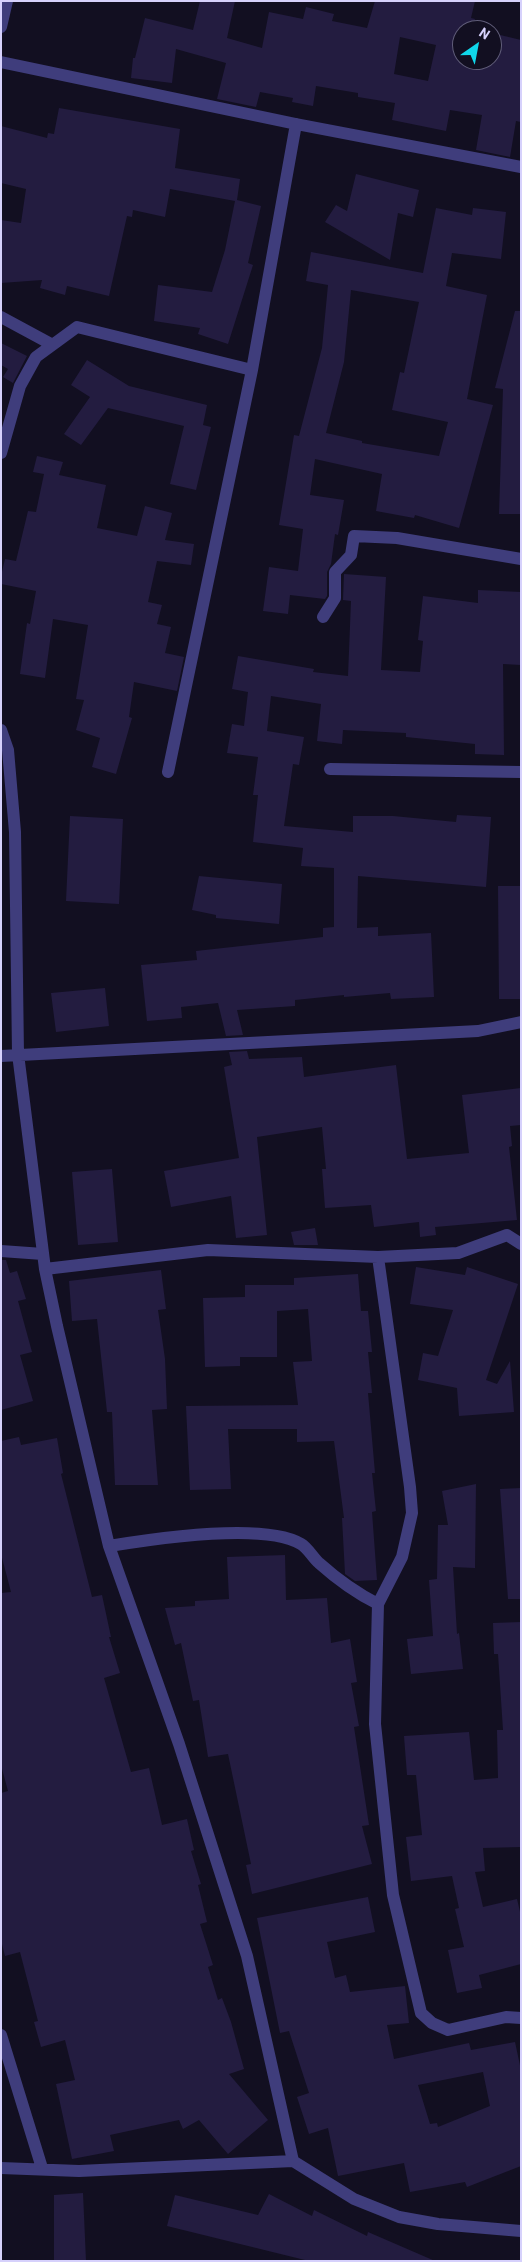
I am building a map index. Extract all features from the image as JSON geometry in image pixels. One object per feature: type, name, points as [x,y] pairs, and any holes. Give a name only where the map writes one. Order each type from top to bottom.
[{"type":"street","points":[[1,28],[7,1]]},
{"type":"street","points":[[1,62],[296,124],[521,167]]},
{"type":"street","points":[[168,772],[252,370],[296,124]]},
{"type":"street","points":[[1,317],[51,344]]},
{"type":"street","points":[[1,454],[20,386],[36,357],[77,326],[252,370]]},
{"type":"street","points":[[323,617],[335,598],[335,572],[351,555],[354,536],[398,538],[521,559]]},
{"type":"street","points":[[1,730],[8,750],[14,832],[18,1054],[45,1269],[109,1546],[179,1744],[247,1956],[293,2161]]},
{"type":"street","points":[[330,769],[521,772]]},
{"type":"street","points":[[1,1056],[478,1031],[521,1022]]},
{"type":"street","points":[[45,1269],[208,1250],[378,1257],[458,1253],[507,1235],[521,1244]]},
{"type":"street","points":[[1,1251],[43,1254]]},
{"type":"street","points":[[378,1257],[410,1486],[412,1513],[402,1557],[378,1604],[375,1724],[393,1895],[421,2013],[432,2023],[448,2030],[506,2017],[521,2018]]},
{"type":"street","points":[[109,1546],[166,1536],[235,1534],[284,1537],[302,1544],[317,1561],[352,1592],[378,1604]]},
{"type":"street","points":[[1,2035],[42,2168]]},
{"type":"street","points":[[1,2168],[42,2168],[79,2171],[293,2161],[354,2200],[400,2216],[438,2224],[521,2231]]},
{"type":"building","points":[[200,1],[235,1],[227,38],[262,48],[269,12],[303,19],[306,7],[334,14],[332,21],[367,28],[375,1],[475,1],[471,18],[475,20],[452,20],[452,70],[502,70],[502,35],[521,40],[521,122],[516,121],[510,157],[476,150],[482,115],[450,110],[446,131],[392,120],[395,103],[358,97],[358,93],[316,86],[313,106],[292,102],[293,98],[260,92],[256,107],[217,99],[226,63],[176,49],[172,83],[131,78],[133,58],[135,58],[145,18],[193,30]],"holes":[[[400,37],[436,45],[428,81],[394,74]]]},
{"type":"building","points":[[59,108],[180,129],[175,168],[240,179],[237,200],[261,206],[248,263],[253,265],[228,344],[198,334],[200,328],[154,321],[158,285],[212,292],[225,250],[235,201],[170,189],[165,217],[133,210],[132,217],[127,216],[109,296],[67,286],[65,295],[40,288],[42,280],[1,283],[1,220],[21,223],[26,189],[1,183],[1,126],[47,138],[48,133],[54,134]]},
{"type":"building","points":[[356,174],[419,190],[413,217],[398,213],[390,260],[325,222],[336,205],[347,211]]},
{"type":"building","points":[[436,208],[472,215],[473,208],[506,212],[501,259],[452,253],[446,286],[487,295],[467,399],[493,405],[459,528],[415,515],[414,518],[376,511],[382,474],[315,459],[310,495],[344,500],[338,535],[335,534],[331,564],[327,572],[327,596],[325,599],[290,595],[288,614],[263,611],[269,567],[298,571],[303,529],[279,525],[294,435],[299,436],[322,348],[328,285],[306,281],[311,252],[423,273]],"holes":[[[351,290],[419,302],[404,373],[400,372],[392,410],[448,422],[439,456],[362,443],[362,441],[326,433],[344,362]]]},
{"type":"building","points":[[515,311],[521,311],[521,514],[499,514],[503,389],[495,388]]},
{"type":"building","points":[[1,343],[27,356],[13,383],[3,377],[8,369],[1,365]]},
{"type":"building","points":[[87,360],[129,386],[207,405],[203,425],[211,427],[196,490],[170,484],[184,426],[108,408],[81,445],[64,434],[90,397],[71,385]]},
{"type":"building","points":[[37,456],[63,462],[59,475],[106,485],[97,528],[137,536],[145,506],[172,513],[165,540],[194,544],[191,565],[157,561],[148,602],[162,605],[157,624],[171,627],[165,653],[184,657],[177,691],[134,682],[129,717],[132,718],[116,774],[92,767],[100,738],[76,730],[84,700],[76,699],[88,625],[53,619],[45,678],[20,674],[27,623],[30,624],[36,591],[1,584],[1,576],[5,559],[16,561],[28,511],[36,512],[44,474],[33,472]]},
{"type":"building","points":[[344,574],[386,577],[381,670],[420,672],[423,641],[418,640],[423,596],[478,603],[478,590],[521,592],[521,665],[503,664],[504,755],[475,754],[475,744],[406,737],[406,733],[343,730],[342,744],[317,741],[321,704],[271,696],[267,731],[304,737],[299,765],[293,764],[284,826],[353,832],[353,816],[393,816],[456,822],[457,815],[491,817],[486,887],[358,876],[357,928],[378,927],[378,936],[431,933],[434,997],[391,999],[390,993],[344,997],[344,995],[295,1000],[295,1006],[237,1010],[243,1035],[226,1036],[218,1003],[181,1007],[182,1018],[147,1021],[141,965],[197,960],[196,951],[323,937],[323,928],[334,927],[334,868],[301,866],[303,848],[253,842],[258,795],[253,795],[258,757],[227,753],[232,724],[244,726],[248,692],[232,689],[238,656],[314,669],[313,672],[348,676],[351,601],[343,600]]},
{"type":"building","points":[[70,816],[123,819],[119,904],[66,901]]},
{"type":"building","points":[[199,876],[282,884],[279,924],[216,918],[216,915],[192,910]]},
{"type":"building","points":[[498,886],[521,886],[521,999],[499,999]]},
{"type":"building","points":[[105,988],[109,1026],[56,1032],[51,993]]},
{"type":"building","points":[[247,1051],[249,1059],[302,1057],[304,1077],[396,1065],[407,1159],[469,1153],[462,1095],[521,1088],[521,1125],[510,1126],[512,1146],[509,1147],[517,1220],[435,1227],[436,1235],[420,1237],[419,1222],[374,1227],[371,1205],[325,1208],[322,1169],[326,1169],[322,1127],[257,1137],[267,1235],[236,1238],[231,1196],[171,1207],[164,1171],[239,1158],[224,1067],[232,1065],[229,1052]]},
{"type":"building","points":[[112,1169],[118,1242],[78,1245],[72,1172]]},
{"type":"building","points":[[315,1228],[318,1245],[294,1245],[291,1232]]},
{"type":"building","points":[[1,1260],[6,1260],[10,1273],[17,1271],[26,1299],[18,1301],[32,1352],[20,1355],[33,1401],[1,1410]]},
{"type":"building","points":[[416,1267],[465,1275],[467,1267],[518,1284],[486,1380],[497,1384],[510,1361],[514,1412],[459,1416],[457,1388],[418,1380],[423,1353],[438,1356],[453,1310],[410,1304]]},
{"type":"building","points":[[161,1270],[166,1309],[158,1310],[165,1359],[167,1409],[152,1410],[158,1485],[115,1485],[112,1412],[107,1412],[97,1319],[72,1321],[69,1281]]},
{"type":"building","points":[[358,1274],[361,1311],[368,1311],[372,1352],[368,1352],[372,1393],[368,1393],[375,1473],[372,1473],[376,1511],[372,1512],[377,1580],[355,1581],[345,1574],[342,1518],[344,1518],[334,1441],[297,1442],[297,1429],[228,1429],[231,1489],[190,1490],[186,1406],[298,1405],[293,1362],[312,1361],[308,1309],[277,1311],[277,1357],[240,1357],[240,1366],[205,1367],[203,1298],[245,1297],[245,1285],[294,1285],[294,1278]]},
{"type":"building","points":[[19,1437],[21,1445],[57,1438],[63,1473],[61,1474],[92,1597],[102,1595],[111,1637],[109,1637],[120,1673],[104,1678],[131,1772],[149,1768],[162,1825],[187,1819],[194,1850],[191,1851],[201,1884],[198,1885],[207,1922],[200,1924],[213,1965],[208,1967],[218,2000],[222,1998],[231,2022],[244,2069],[229,2074],[268,2120],[228,2154],[199,2120],[183,2129],[179,2120],[110,2135],[114,2151],[72,2159],[56,2084],[75,2080],[65,2040],[41,2047],[34,2022],[38,2021],[20,1952],[5,1956],[1,1940],[1,1793],[8,1791],[1,1765],[1,1593],[11,1592],[1,1554],[1,1441]]},
{"type":"building","points":[[476,1484],[475,1568],[453,1567],[457,1634],[459,1633],[463,1669],[411,1674],[407,1639],[433,1636],[429,1580],[437,1579],[438,1525],[448,1525],[442,1491]]},
{"type":"building","points":[[521,1488],[521,1599],[508,1599],[500,1489]]},
{"type":"building","points":[[285,1555],[286,1600],[327,1598],[331,1643],[350,1639],[357,1682],[351,1683],[359,1726],[354,1727],[369,1825],[362,1826],[372,1864],[252,1894],[246,1865],[251,1864],[228,1754],[208,1757],[199,1700],[193,1701],[181,1643],[175,1645],[165,1608],[195,1606],[195,1601],[229,1599],[227,1557]]},
{"type":"building","points":[[521,1622],[521,1847],[483,1848],[485,1871],[475,1872],[483,1907],[517,1899],[521,1916],[521,1964],[479,1975],[482,1988],[457,1993],[448,1950],[464,1947],[455,1909],[459,1908],[452,1876],[411,1881],[406,1837],[422,1835],[416,1775],[407,1775],[404,1736],[469,1732],[474,1780],[498,1778],[497,1730],[503,1730],[498,1654],[494,1654],[493,1623]]},
{"type":"building","points":[[368,1897],[375,1932],[327,1942],[335,1978],[346,1975],[350,1992],[405,1986],[409,2023],[387,2025],[394,2059],[469,2043],[471,2050],[515,2042],[521,2070],[521,2166],[467,2187],[465,2182],[410,2192],[404,2163],[338,2176],[328,2128],[309,2134],[297,2097],[309,2093],[289,2031],[280,2033],[257,1918]],"holes":[[[483,2072],[490,2106],[438,2127],[437,2123],[430,2124],[418,2085]]]},
{"type":"building","points":[[83,2193],[86,2261],[54,2261],[54,2195]]},
{"type":"building","points":[[269,2194],[312,2216],[314,2210],[367,2236],[368,2232],[435,2261],[309,2261],[167,2226],[175,2195],[258,2215]]}]
